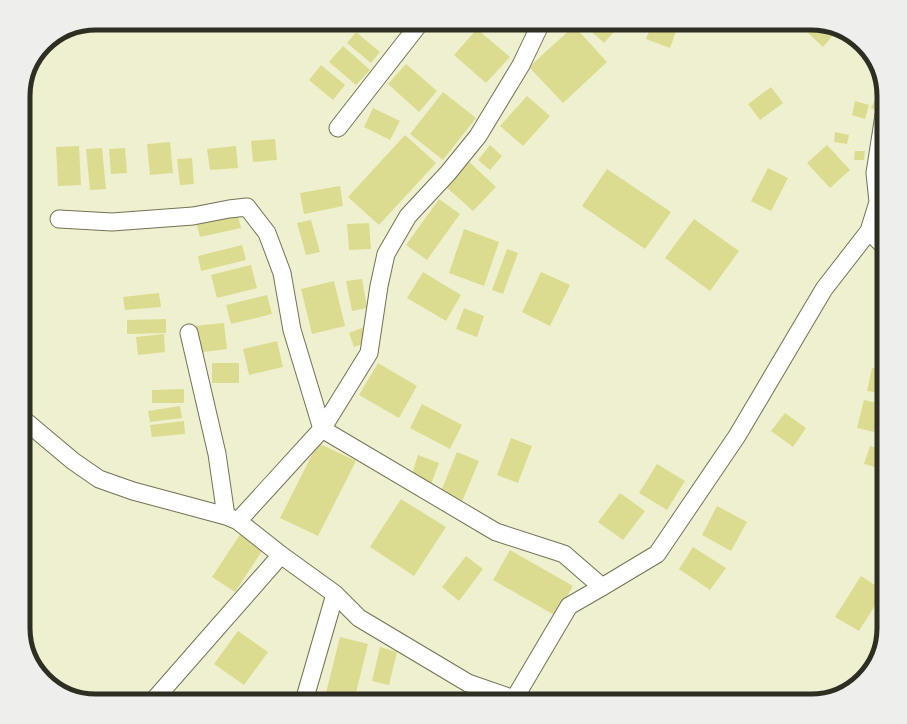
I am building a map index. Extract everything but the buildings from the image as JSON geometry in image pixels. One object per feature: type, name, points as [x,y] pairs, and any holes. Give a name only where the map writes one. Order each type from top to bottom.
[{"type":"street","points":[[338,128],[415,30]]},
{"type":"street","points":[[232,518],[322,429],[369,353],[379,286],[386,254],[408,216],[448,174],[478,136],[521,65],[538,30]]},
{"type":"street","points":[[877,160],[875,173],[877,192]]},
{"type":"street","points":[[518,694],[569,606],[657,554],[737,436],[824,288],[868,231],[877,205]]},
{"type":"street","points":[[60,219],[112,222],[193,216],[247,207],[268,233],[282,273],[292,330],[322,429],[496,532],[564,554],[602,587]]},
{"type":"street","points":[[868,231],[877,239]]},
{"type":"street","points":[[189,333],[232,518]]},
{"type":"street","points":[[30,425],[73,461],[99,479],[133,491],[232,518],[335,594],[359,618],[468,683],[498,694]]},
{"type":"street","points":[[159,694],[282,555]]},
{"type":"street","points":[[306,694],[335,594]]}]
